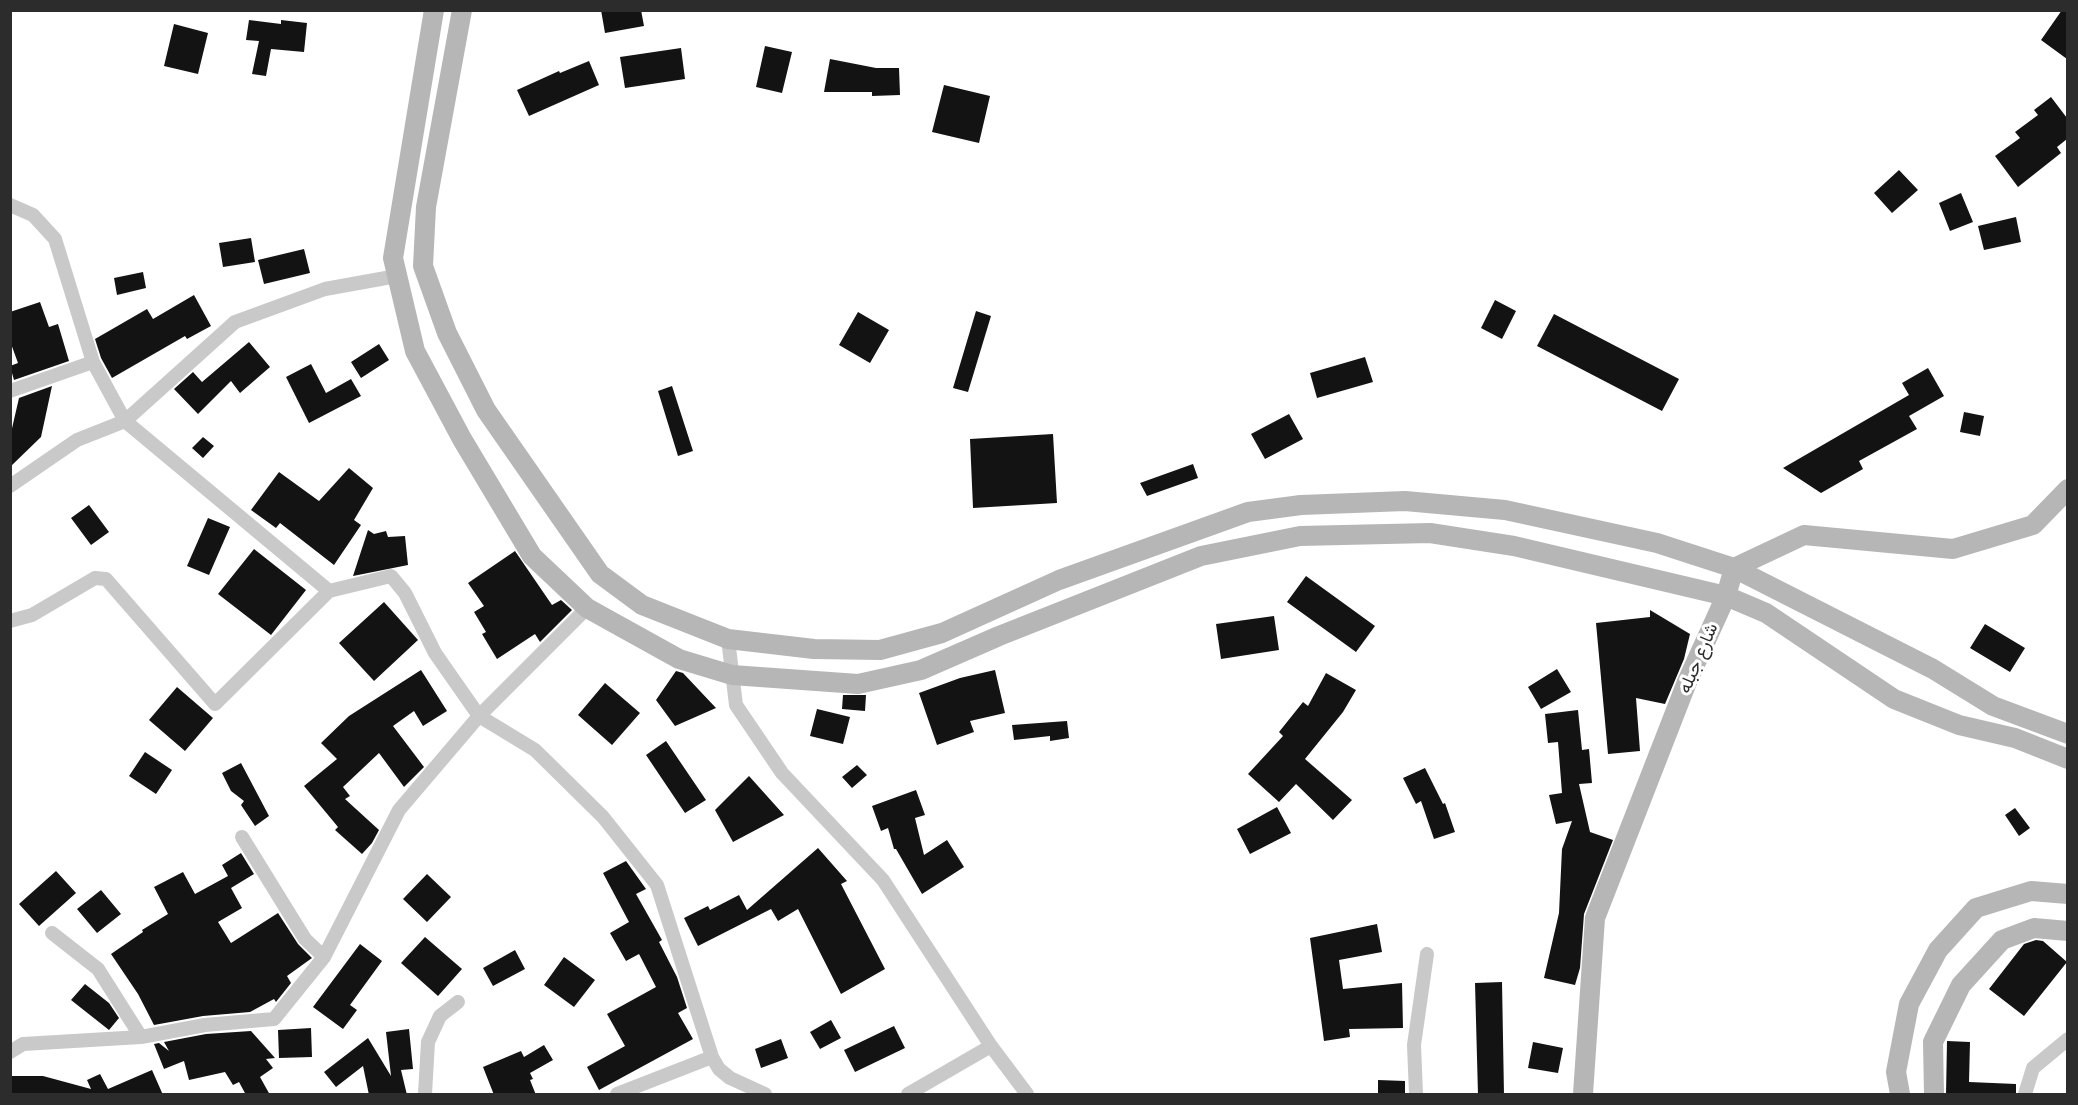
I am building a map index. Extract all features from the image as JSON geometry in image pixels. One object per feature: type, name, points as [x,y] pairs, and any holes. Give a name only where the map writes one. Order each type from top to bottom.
[{"type":"street","points":[[434,10],[393,258],[415,351],[462,439],[532,556],[587,609],[679,659],[732,675],[858,684],[921,670],[999,636],[1201,556],[1300,536],[1430,533],[1514,546],[1725,596],[1766,612],[1894,699],[1959,725],[2015,738],[2067,759]]},
{"type":"street","points":[[462,10],[425,219],[423,266],[447,333],[486,410],[600,574],[642,604],[728,639],[814,649],[879,650],[942,633],[1059,580],[1248,512],[1301,505],[1405,501],[1505,510],[1658,543],[1734,568],[1933,669],[1993,706],[2067,734]]},
{"type":"street","points":[[10,205],[33,215],[56,240],[93,362],[125,421],[328,591]]},
{"type":"street","points":[[10,486],[77,440],[125,421],[235,322],[326,289],[397,276]]},
{"type":"street","points":[[10,392],[93,362]]},
{"type":"street","points":[[1734,568],[1804,535],[1953,549],[2033,525],[2067,489]]},
{"type":"street","name":"شارع جبله","points":[[1582,1095],[1595,918],[1687,682],[1725,596],[1734,568]]},
{"type":"street","points":[[10,621],[32,615],[95,578],[106,579],[215,704],[328,591],[391,576],[405,593],[435,653],[479,716],[535,750],[603,817],[657,885],[712,1057],[719,1069],[730,1078],[765,1095]]},
{"type":"street","points":[[10,1052],[23,1044],[141,1037],[205,1025],[274,1019],[324,957],[399,810],[479,716],[587,609]]},
{"type":"street","points":[[728,639],[736,705],[782,773],[883,880],[991,1046],[1027,1095]]},
{"type":"street","points":[[242,837],[305,939],[324,957]]},
{"type":"street","points":[[1900,1095],[1896,1072],[1909,1004],[1938,950],[1976,908],[2031,891],[2067,894]]},
{"type":"street","points":[[1934,1095],[1933,1042],[1961,985],[2002,940],[2034,928],[2067,931]]},
{"type":"street","points":[[52,933],[98,969],[141,1037]]},
{"type":"street","points":[[1416,1095],[1414,1045],[1427,954]]},
{"type":"street","points":[[425,1095],[428,1042],[440,1016],[458,1002]]},
{"type":"street","points":[[2025,1095],[2033,1068],[2067,1039]]},
{"type":"street","points":[[908,1095],[991,1046]]},
{"type":"street","points":[[617,1095],[712,1057]]},
{"type":"building","points":[[601,10],[641,10],[644,26],[605,33]]},
{"type":"building","points":[[2062,10],[2067,10],[2067,59],[2041,40]]},
{"type":"building","points":[[249,20],[281,24],[281,20],[307,23],[304,52],[271,49],[266,76],[252,74],[259,41],[246,40]]},
{"type":"building","points":[[174,24],[208,33],[198,74],[164,66]]},
{"type":"building","points":[[765,46],[792,52],[782,93],[756,87]]},
{"type":"building","points":[[681,48],[685,79],[625,88],[620,57]]},
{"type":"building","points":[[830,59],[876,68],[899,68],[900,95],[872,96],[872,92],[824,92]]},
{"type":"building","points":[[589,61],[599,85],[529,116],[517,90],[559,71],[560,73]]},
{"type":"building","points":[[944,85],[990,96],[979,143],[932,132]]},
{"type":"building","points":[[2051,97],[2067,118],[2067,139],[2057,147],[2061,153],[2018,187],[1995,156],[2020,138],[2015,132],[2038,115],[2034,110]]},
{"type":"building","points":[[1899,170],[1918,190],[1892,213],[1874,193]]},
{"type":"building","points":[[1961,193],[1973,222],[1950,231],[1939,203]]},
{"type":"building","points":[[2016,217],[2021,242],[1984,250],[1978,226]]},
{"type":"building","points":[[251,238],[255,262],[223,267],[219,243]]},
{"type":"building","points":[[304,249],[310,273],[264,284],[258,260]]},
{"type":"building","points":[[143,272],[146,288],[117,295],[114,278]]},
{"type":"building","points":[[194,295],[211,326],[187,339],[185,336],[112,378],[101,358],[95,339],[147,309],[153,319]]},
{"type":"building","points":[[1495,300],[1516,311],[1502,339],[1481,328]]},
{"type":"building","points":[[40,302],[49,327],[58,324],[69,361],[14,380],[10,366],[18,363],[10,341],[10,312]]},
{"type":"building","points":[[976,311],[991,316],[968,392],[953,388]]},
{"type":"building","points":[[858,312],[889,330],[870,363],[839,345]]},
{"type":"building","points":[[1554,314],[1679,379],[1662,411],[1537,346]]},
{"type":"building","points":[[249,342],[270,367],[240,393],[231,381],[198,414],[174,389],[193,372],[202,382]]},
{"type":"building","points":[[379,344],[389,360],[361,378],[351,362]]},
{"type":"building","points":[[1365,357],[1373,382],[1317,398],[1310,373]]},
{"type":"building","points":[[311,364],[326,393],[351,379],[361,396],[309,423],[286,377]]},
{"type":"building","points":[[1928,368],[1944,396],[1909,416],[1917,429],[1859,461],[1863,469],[1821,493],[1783,468],[1909,395],[1902,383]]},
{"type":"building","points":[[52,386],[41,437],[10,467],[10,437],[19,398]]},
{"type":"building","points":[[672,386],[693,451],[678,456],[658,391]]},
{"type":"building","points":[[1964,412],[1984,416],[1980,436],[1960,432]]},
{"type":"building","points":[[1289,414],[1303,439],[1265,459],[1251,434]]},
{"type":"building","points":[[1053,434],[1057,503],[973,508],[970,439]]},
{"type":"building","points":[[203,437],[214,446],[203,458],[192,448]]},
{"type":"building","points":[[1193,464],[1198,478],[1147,496],[1140,483]]},
{"type":"building","points":[[349,468],[373,488],[354,520],[361,525],[334,565],[280,523],[276,528],[251,510],[279,472],[319,501]]},
{"type":"building","points":[[89,505],[109,532],[91,545],[71,518]]},
{"type":"building","points":[[208,518],[230,527],[209,575],[187,566]]},
{"type":"building","points":[[368,530],[374,534],[386,531],[388,537],[405,536],[408,565],[353,576]]},
{"type":"building","points":[[254,549],[306,590],[271,635],[218,594]]},
{"type":"building","points":[[515,551],[552,605],[561,600],[572,610],[540,642],[535,634],[497,659],[482,634],[486,632],[474,612],[484,606],[468,583]]},
{"type":"building","points":[[1306,576],[1375,626],[1356,652],[1287,602]]},
{"type":"building","points":[[384,602],[418,640],[374,681],[339,643]]},
{"type":"building","points":[[1650,610],[1690,634],[1684,659],[1665,704],[1636,698],[1640,751],[1608,754],[1596,623],[1650,617]]},
{"type":"building","points":[[1274,616],[1279,650],[1221,659],[1216,624]]},
{"type":"building","points":[[1985,624],[2025,648],[2010,672],[1970,648]]},
{"type":"building","points":[[1557,669],[1571,692],[1541,709],[1528,687]]},
{"type":"building","points":[[421,670],[447,711],[423,726],[414,711],[393,726],[424,767],[404,787],[379,753],[343,787],[350,796],[345,799],[379,830],[372,843],[362,854],[335,830],[338,827],[304,786],[337,759],[321,743],[349,716]]},
{"type":"building","points":[[995,670],[1005,713],[970,721],[974,732],[937,745],[919,693],[960,678]]},
{"type":"building","points":[[676,671],[683,673],[716,708],[675,726],[656,700]]},
{"type":"building","points":[[1326,673],[1356,690],[1343,712],[1305,759],[1352,800],[1333,820],[1296,784],[1279,802],[1248,774],[1283,736],[1279,732],[1303,702],[1308,706]]},
{"type":"building","points":[[605,683],[640,713],[612,745],[578,715]]},
{"type":"building","points":[[177,687],[213,718],[185,751],[149,720]]},
{"type":"building","points":[[843,695],[866,695],[865,711],[842,709]]},
{"type":"building","points":[[817,709],[850,717],[843,744],[810,736]]},
{"type":"building","points":[[1578,710],[1582,750],[1589,749],[1592,783],[1579,784],[1590,832],[1613,840],[1584,914],[1580,968],[1575,985],[1544,978],[1559,913],[1562,849],[1572,821],[1556,824],[1549,795],[1562,793],[1558,742],[1548,743],[1545,714]]},
{"type":"building","points":[[1067,721],[1069,738],[1050,741],[1050,736],[1014,740],[1012,725]]},
{"type":"building","points":[[666,741],[706,800],[685,813],[646,755]]},
{"type":"building","points":[[145,752],[172,770],[156,794],[129,776]]},
{"type":"building","points":[[241,763],[269,816],[255,826],[241,805],[244,801],[231,791],[222,773]]},
{"type":"building","points":[[857,765],[867,775],[852,788],[842,777]]},
{"type":"building","points":[[1425,768],[1443,804],[1445,803],[1455,832],[1434,839],[1421,801],[1416,804],[1403,778]]},
{"type":"building","points":[[749,776],[784,815],[733,842],[715,810]]},
{"type":"building","points":[[916,790],[925,815],[915,818],[924,855],[947,840],[964,867],[922,894],[894,849],[888,828],[881,831],[872,806]]},
{"type":"building","points":[[1277,807],[1291,833],[1250,854],[1237,829]]},
{"type":"building","points":[[2015,808],[2030,828],[2019,836],[2005,815]]},
{"type":"building","points":[[818,848],[847,881],[841,884],[885,969],[841,994],[798,909],[778,921],[771,909],[698,946],[684,918],[708,906],[710,910],[739,895],[747,910]]},
{"type":"building","points":[[241,853],[254,874],[231,888],[242,908],[218,922],[231,943],[278,913],[298,944],[312,958],[287,976],[291,983],[276,1002],[274,999],[250,1012],[203,1016],[154,1025],[138,994],[111,954],[143,932],[142,930],[168,914],[154,887],[183,872],[195,894],[228,876],[222,865]]},
{"type":"building","points":[[626,861],[646,889],[636,894],[662,940],[659,942],[677,977],[687,1008],[678,1013],[693,1039],[599,1090],[587,1067],[625,1046],[607,1014],[656,987],[639,954],[626,961],[610,933],[629,922],[603,873]]},
{"type":"building","points":[[56,871],[76,893],[39,926],[19,904]]},
{"type":"building","points":[[427,874],[451,897],[427,922],[403,899]]},
{"type":"building","points":[[101,890],[121,914],[97,933],[77,909]]},
{"type":"building","points":[[1377,924],[1382,952],[1339,960],[1343,989],[1402,983],[1403,1028],[1349,1029],[1350,1037],[1324,1041],[1310,938]]},
{"type":"building","points":[[425,937],[462,969],[438,996],[401,963]]},
{"type":"building","points":[[2036,940],[2043,941],[2067,962],[2024,1016],[1989,989],[2024,944]]},
{"type":"building","points":[[360,944],[382,961],[350,1005],[357,1010],[343,1029],[313,1007]]},
{"type":"building","points":[[515,950],[525,969],[493,986],[483,968]]},
{"type":"building","points":[[564,957],[595,980],[574,1007],[544,985]]},
{"type":"building","points":[[1502,982],[1504,1095],[1478,1095],[1475,983]]},
{"type":"building","points":[[85,984],[109,1003],[119,1018],[109,1030],[71,1000]]},
{"type":"building","points":[[831,1020],[841,1038],[820,1049],[810,1032]]},
{"type":"building","points":[[894,1026],[905,1048],[855,1072],[844,1050]]},
{"type":"building","points":[[311,1028],[312,1057],[279,1058],[278,1030]]},
{"type":"building","points":[[409,1029],[413,1069],[401,1070],[407,1095],[369,1095],[363,1066],[336,1087],[324,1072],[368,1038],[391,1076],[386,1032]]},
{"type":"building","points":[[251,1031],[275,1058],[266,1059],[273,1068],[260,1077],[270,1095],[246,1095],[239,1082],[233,1085],[225,1072],[189,1080],[184,1061],[164,1069],[154,1044],[159,1043],[169,1051],[164,1042],[206,1034]]},
{"type":"building","points":[[781,1039],[788,1058],[761,1068],[755,1049]]},
{"type":"building","points":[[1947,1041],[1970,1042],[1969,1082],[2016,1084],[2016,1095],[1946,1095]]},
{"type":"building","points":[[1533,1042],[1563,1048],[1558,1073],[1528,1068]]},
{"type":"building","points":[[544,1045],[553,1060],[530,1073],[533,1079],[530,1080],[536,1095],[494,1095],[483,1067],[521,1051],[524,1057]]},
{"type":"building","points":[[152,1070],[163,1095],[10,1095],[10,1076],[43,1076],[91,1089],[87,1080],[100,1074],[108,1089]]},
{"type":"building","points":[[1378,1080],[1405,1081],[1405,1095],[1378,1095]]}]
